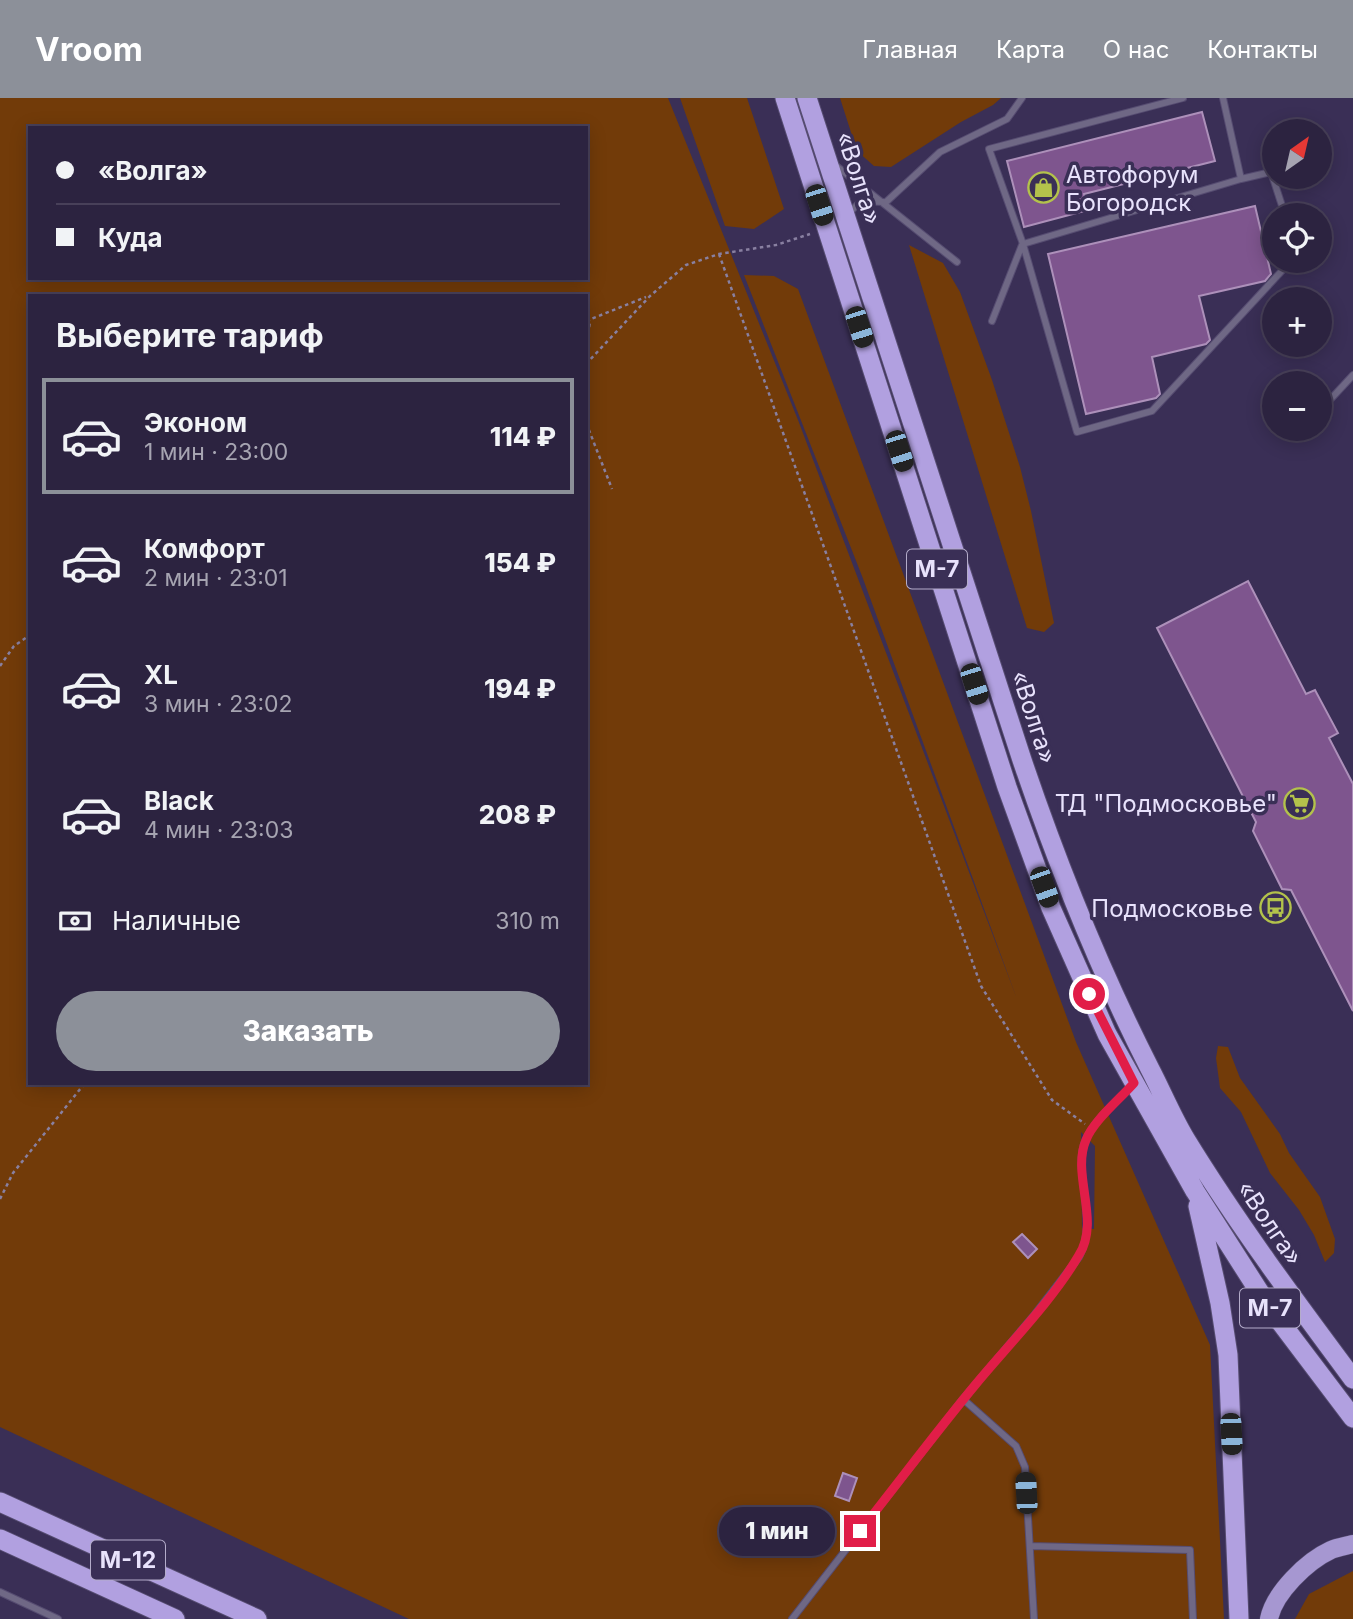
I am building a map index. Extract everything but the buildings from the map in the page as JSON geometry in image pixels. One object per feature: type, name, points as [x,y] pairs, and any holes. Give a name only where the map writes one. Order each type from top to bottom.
[{"type":"highway","name":"«Волга»","points":[[785,98],[1007,787],[1051,908],[1107,1034],[1134,1083]]},
{"type":"highway","name":"«Волга»","points":[[807,98],[1021,760],[1091,945],[1185,1138],[1265,1262],[1353,1379]]},
{"type":"highway","name":"М-7","points":[[1134,1083],[1195,1191]]},
{"type":"highway","name":"«Волга»","points":[[1195,1191],[1269,1307],[1353,1418]]},
{"type":"highway","points":[[1195,1191],[1220,1303],[1228,1355],[1239,1619]]},
{"type":"highway","name":"М-12","points":[[0,1502],[257,1619]]},
{"type":"highway","name":"М-12","points":[[0,1539],[175,1619]]},
{"type":"main road","points":[[1269,1619],[1288,1583],[1332,1549],[1353,1545]]},
{"type":"lane","points":[[846,217],[861,201],[885,203],[940,152],[1007,119],[1022,98]]},
{"type":"lane","points":[[1183,98],[989,149],[1023,244],[1077,432],[1152,411],[1280,273]]},
{"type":"lane","points":[[1223,98],[1241,179]]},
{"type":"lane","points":[[828,159],[957,262]]},
{"type":"lane","points":[[1023,244],[1271,172],[1281,203]]},
{"type":"lane","points":[[992,321],[1023,244]]},
{"type":"lane","points":[[1332,398],[1353,375]]},
{"type":"lane","points":[[792,1619],[963,1399],[1035,1314],[1084,1247],[1088,1229],[1083,1159],[1085,1141],[1134,1083]]},
{"type":"lane","points":[[963,1399],[1016,1446],[1025,1467],[1034,1619]]},
{"type":"lane","points":[[1030,1546],[1190,1550],[1193,1619]]},
{"type":"lane","points":[[0,1592],[58,1619]]},
{"type":"path","points":[[588,362],[650,296],[686,265],[719,254],[776,245],[826,229]]},
{"type":"path","points":[[719,254],[981,986],[1052,1100],[1092,1130]]},
{"type":"path","points":[[588,320],[650,296]]},
{"type":"path","points":[[588,428],[612,489]]},
{"type":"path","points":[[0,666],[14,646],[28,636]]},
{"type":"path","points":[[0,1199],[13,1173],[83,1085]]},
{"type":"shaded area","points":[[0,98],[668,98],[798,420],[1017,999],[862,576],[744,275],[774,276],[798,289],[1076,1042],[1210,1345],[1224,1619],[409,1619],[0,1427]],"holes":[[[1081,1132],[1095,1146],[1094,1229],[1082,1228]]]},
{"type":"shaded area","points":[[680,98],[747,98],[784,209],[754,229],[725,226]]},
{"type":"shaded area","points":[[840,98],[1001,98],[891,167],[874,166],[857,151]]},
{"type":"shaded area","points":[[909,245],[943,263],[960,292],[992,380],[1031,511],[1054,623],[1044,632],[1027,628]]},
{"type":"shaded area","points":[[1218,1046],[1228,1047],[1240,1078],[1320,1197],[1335,1239],[1334,1253],[1325,1262],[1314,1235],[1299,1210],[1270,1173],[1241,1112],[1220,1088],[1216,1058]]},
{"type":"shaded area","points":[[1353,1571],[1353,1619],[1295,1619],[1309,1594]]},
{"type":"place","name":"Автофорум Богородск","points":[[1043,188]]},
{"type":"place","name":"ТД \"Подмосковье\"","points":[[1300,803]]},
{"type":"place","name":"Подмосковье","points":[[1276,908]]},
{"type":"route","points":[[860,1531],[963,1399],[1035,1314],[1084,1247],[1088,1229],[1083,1159],[1085,1141],[1134,1083],[1089,994]]}]
